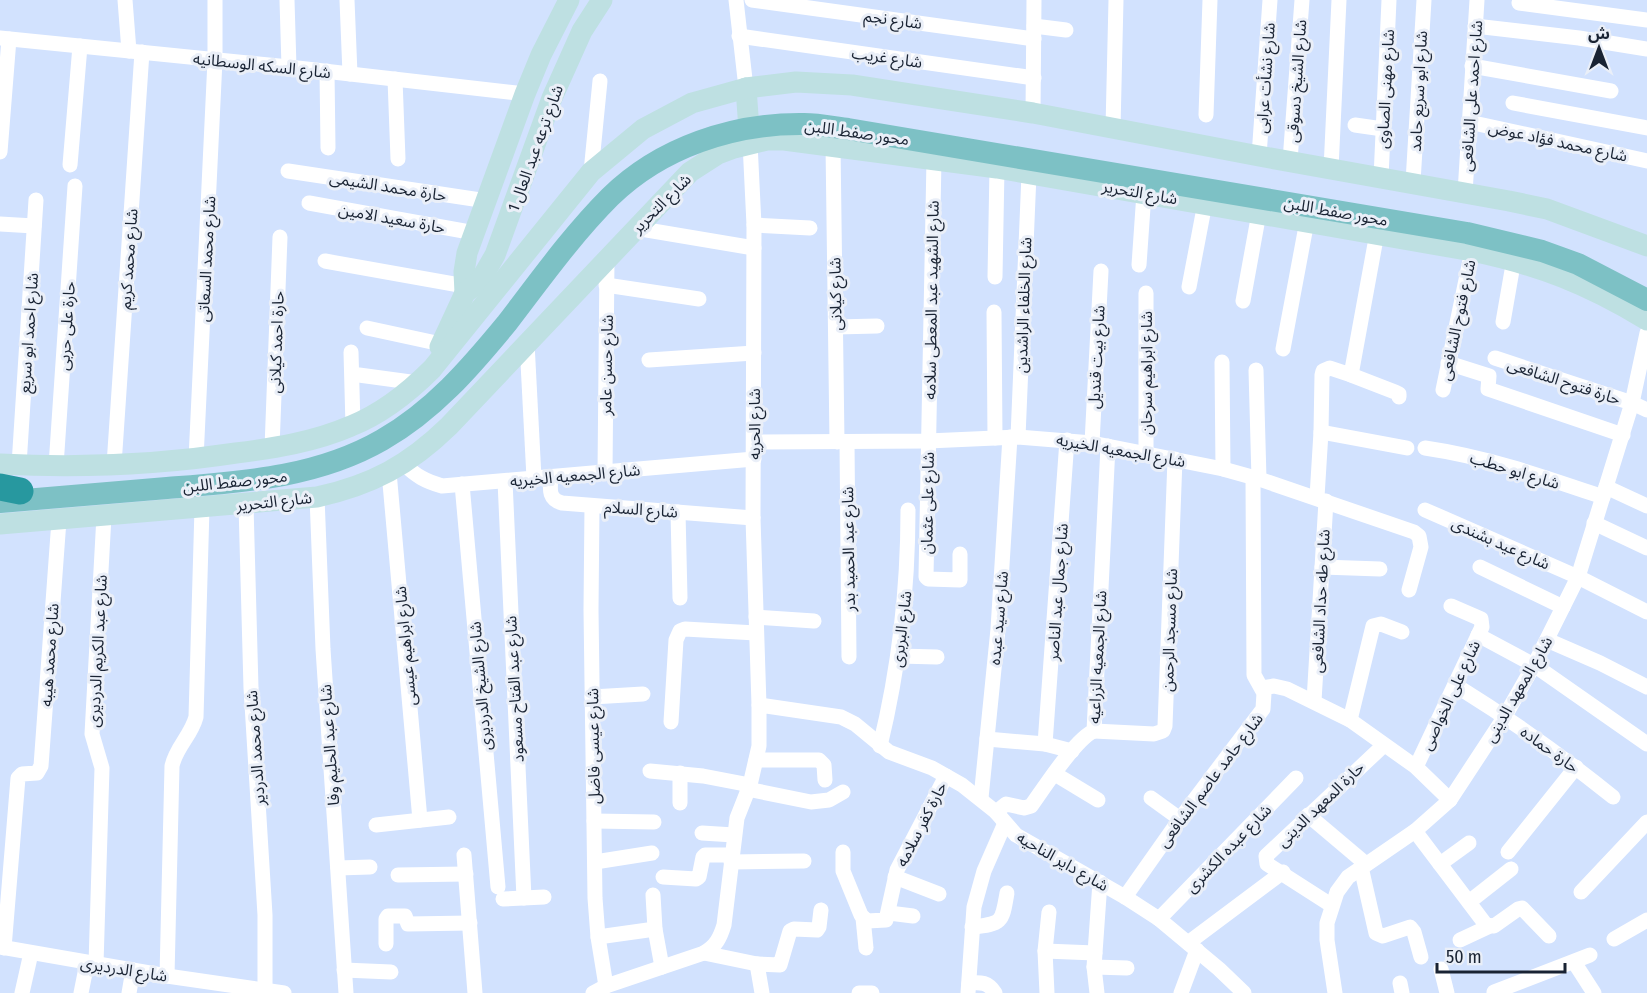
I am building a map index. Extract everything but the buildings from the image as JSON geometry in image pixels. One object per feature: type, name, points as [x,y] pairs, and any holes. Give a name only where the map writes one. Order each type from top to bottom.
[{"type":"main road","name":"محور صفط اللبن","points":[[7,484],[256,471],[298,464],[328,454],[377,432],[412,409],[444,381],[473,349],[576,219],[605,187],[639,160],[677,139],[717,124],[760,115],[803,113],[846,117],[1467,224],[1542,241],[1581,253],[1647,287]]},
{"type":"main road","name":"محور صفط اللبن","points":[[7,484],[257,480],[311,470],[381,441],[418,417],[451,389],[583,226],[612,195],[645,169],[682,148],[722,133],[763,125],[806,123],[848,129],[1467,233],[1542,251],[1578,264],[1647,300]]},
{"type":"street","name":"شارع محمد كريم","points":[[114,465],[135,52],[125,0]]},
{"type":"street","name":"شارع محمد السعاتى","points":[[196,459],[215,60],[215,0]]},
{"type":"street","points":[[287,0],[289,67]]},
{"type":"street","points":[[347,0],[350,74]]},
{"type":"street","name":"شارع ترعه عبد العال 1","points":[[425,376],[465,290],[464,272],[467,253],[488,201],[525,94],[541,55],[569,0]]},
{"type":"street","name":"شارع ترعه عبد العال 1","points":[[465,290],[480,281],[493,261],[552,98],[582,31],[602,0]]},
{"type":"street","points":[[736,0],[750,143]]},
{"type":"street","name":"شارع نجم","points":[[752,0],[1034,32],[1066,30]]},
{"type":"street","points":[[1033,113],[1034,0]]},
{"type":"street","points":[[1113,128],[1116,0]]},
{"type":"street","points":[[1206,115],[1210,0]]},
{"type":"street","name":"شارع نشأت عرابى","points":[[1259,156],[1270,0]]},
{"type":"street","name":"شارع الشيخ دسوقى","points":[[1290,161],[1302,0]]},
{"type":"street","points":[[1331,169],[1339,0]]},
{"type":"street","name":"شارع مهنى الصاوى","points":[[1381,178],[1389,0]]},
{"type":"street","name":"شارع ابو سريع حامد","points":[[1413,182],[1424,0]]},
{"type":"street","name":"شارع احمد على الشافعى","points":[[1465,193],[1477,0]]},
{"type":"street","points":[[1519,3],[1647,20]]},
{"type":"street","points":[[1475,26],[1579,38],[1647,49]]},
{"type":"street","name":"شارع غريب","points":[[739,36],[1034,78]]},
{"type":"street","name":"شارع السكه الوسطانيه","points":[[4,38],[525,94]]},
{"type":"street","points":[[0,153],[4,38]]},
{"type":"street","points":[[70,165],[80,46]]},
{"type":"street","points":[[1472,66],[1611,91]]},
{"type":"street","points":[[327,71],[328,148]]},
{"type":"street","points":[[395,79],[398,159]]},
{"type":"street","points":[[591,172],[600,81]]},
{"type":"street","points":[[7,484],[56,466],[114,465],[196,459],[314,440],[353,426],[387,407],[425,376],[591,172],[643,129],[692,103],[746,88],[796,82],[852,85],[1033,113],[1259,156],[1413,182],[1547,209],[1647,246]]},
{"type":"street","points":[[1513,103],[1647,128]]},
{"type":"street","name":"شارع محمد فؤاد عوض","points":[[1469,122],[1647,161]]},
{"type":"street","points":[[1355,125],[1383,129]]},
{"type":"street","name":"شارع التحرير","points":[[0,524],[246,505],[317,497],[366,484],[397,468],[428,446],[449,426],[690,172],[718,154],[750,143],[784,140],[997,168],[1377,233],[1514,259],[1550,270],[1584,285],[1647,320]]},
{"type":"street","name":"شارع الحريه","points":[[750,143],[754,225],[753,518],[759,705]]},
{"type":"street","name":"شارع كيلانى","points":[[833,145],[836,327],[842,442]]},
{"type":"street","name":"شارع الشهيد عبد المعطى سلامه","points":[[928,441],[934,159]]},
{"type":"street","points":[[995,277],[997,168]]},
{"type":"street","name":"حارة محمد الشيمى","points":[[288,171],[488,201]]},
{"type":"street","name":"شارع الخلفاء الراشدين","points":[[1008,437],[1029,174]]},
{"type":"street","name":"حارة على حربى","points":[[56,466],[75,186]]},
{"type":"street","points":[[1139,265],[1144,193]]},
{"type":"street","name":"شارع احمد ابو سريع","points":[[7,484],[36,200]]},
{"type":"street","name":"حارة سعيد الامين","points":[[309,203],[475,233]]},
{"type":"street","points":[[1189,287],[1205,203]]},
{"type":"street","points":[[1243,301],[1258,213]]},
{"type":"street","points":[[1283,349],[1307,221]]},
{"type":"street","points":[[0,224],[34,226]]},
{"type":"street","points":[[754,225],[810,228]]},
{"type":"street","points":[[635,228],[754,248]]},
{"type":"street","points":[[1377,233],[1351,375],[1395,392],[1399,394],[1399,397]]},
{"type":"street","name":"حارة احمد كيلانى","points":[[272,448],[280,237]]},
{"type":"street","name":"شارع فتوح الشافعى","points":[[1443,390],[1472,251]]},
{"type":"street","name":"شارع حسن عامر","points":[[605,472],[607,258]]},
{"type":"street","points":[[1503,321],[1514,259]]},
{"type":"street","points":[[326,261],[465,290]]},
{"type":"street","name":"شارع بيت قنديل","points":[[1092,443],[1101,271]]},
{"type":"street","points":[[606,285],[699,299]]},
{"type":"street","name":"شارع ابراهيم سرحان","points":[[1146,293],[1146,453]]},
{"type":"street","points":[[994,312],[1008,437]]},
{"type":"street","points":[[836,327],[877,326]]},
{"type":"street","points":[[367,328],[441,344]]},
{"type":"street","name":"شارع المعهد الدينى","points":[[1335,993],[1327,940],[1331,905],[1337,892],[1348,877],[1415,831],[1450,800],[1505,716],[1534,665],[1578,577],[1623,435],[1647,333]]},
{"type":"street","points":[[527,343],[534,478]]},
{"type":"street","points":[[351,352],[353,426]]},
{"type":"street","points":[[650,360],[754,353]]},
{"type":"street","name":"حارة فتوح الشافعى","points":[[1495,358],[1647,410]]},
{"type":"street","points":[[1222,362],[1222,469]]},
{"type":"street","points":[[1448,363],[1489,376],[1488,389],[1623,435]]},
{"type":"street","name":"شارع طه حداد الشافعى","points":[[1314,701],[1322,567],[1323,371],[1330,368],[1351,375]]},
{"type":"street","name":"شارع حامد عاصم الشافعى","points":[[1125,897],[1180,819],[1263,709],[1265,698],[1254,675],[1256,370]]},
{"type":"street","points":[[359,375],[425,376]]},
{"type":"street","points":[[1321,432],[1407,448]]},
{"type":"street","name":"شارع الجمعيه الخيريه","points":[[754,442],[928,441],[1008,437],[1067,440],[1222,469],[1321,499],[1414,532],[1419,536],[1421,547],[1409,590]]},
{"type":"street","name":"شارع سيد عبده","points":[[981,798],[1004,549],[1008,437]]},
{"type":"street","name":"شارع جمال عبد الناصر","points":[[1046,744],[1067,440]]},
{"type":"street","name":"شارع على عثمان","points":[[928,441],[926,577],[928,579],[960,580],[960,555]]},
{"type":"street","name":"شارع عبد الحميد بدر","points":[[842,442],[849,657]]},
{"type":"street","name":"شارع الجمعيه الزراعيه","points":[[1001,818],[1006,804],[1024,808],[1031,806],[1072,751],[1094,731],[1108,446]]},
{"type":"street","name":"شارع ابو حطب","points":[[1425,448],[1509,465],[1647,506]]},
{"type":"street","name":"شارع الجمعيه الخيريه","points":[[397,468],[442,486],[754,459]]},
{"type":"street","name":"شارع مسجد الرحمن","points":[[1094,731],[1154,734],[1162,731],[1165,726],[1175,459]]},
{"type":"street","name":"شارع ابراهيم عيسى","points":[[397,468],[420,820]]},
{"type":"street","name":"شارع السلام","points":[[551,477],[550,491],[556,502],[753,518]]},
{"type":"street","name":"شارع عبد الفتاح مسعود","points":[[505,481],[524,898]]},
{"type":"street","name":"شارع الشيخ الدرديرى","points":[[462,484],[501,893],[524,898]]},
{"type":"street","name":"شارع عبد الحليم وفا","points":[[317,497],[323,649],[346,993]]},
{"type":"street","name":"شارع محمد الدردير","points":[[246,505],[251,688],[265,915],[265,990]]},
{"type":"street","name":"شارع عيسى فاضل","points":[[592,506],[594,821],[600,989]]},
{"type":"street","points":[[167,976],[172,766],[174,756],[193,727],[196,717],[202,508]]},
{"type":"street","name":"شارع البربرى","points":[[880,746],[899,656],[906,589],[908,510]]},
{"type":"street","name":"شارع عيد بشندى","points":[[1425,510],[1578,577],[1647,612]]},
{"type":"street","points":[[678,512],[680,598]]},
{"type":"street","name":"شارع عبد الكريم الدرديرى","points":[[81,993],[92,963],[102,768],[92,734],[105,516]]},
{"type":"street","name":"شارع محمد هيبه","points":[[2,948],[18,778],[22,774],[37,773],[41,766],[58,520]]},
{"type":"street","points":[[1594,523],[1647,548]]},
{"type":"street","points":[[1322,567],[1380,569]]},
{"type":"street","points":[[1480,567],[1563,607]]},
{"type":"street","name":"شارع على الخواصى","points":[[1416,767],[1482,627],[1481,619],[1451,606]]},
{"type":"street","points":[[671,723],[676,640],[680,631],[814,621]]},
{"type":"street","points":[[1350,720],[1373,626],[1381,624],[1402,632]]},
{"type":"street","points":[[1478,635],[1534,665],[1647,744]]},
{"type":"street","points":[[1547,640],[1647,687]]},
{"type":"street","points":[[899,656],[937,657]]},
{"type":"street","name":"حارة حماده","points":[[1455,685],[1505,716],[1576,767],[1613,797]]},
{"type":"street","points":[[1262,688],[1281,686],[1350,720],[1416,767],[1450,800]]},
{"type":"street","points":[[592,697],[643,694]]},
{"type":"street","points":[[600,989],[713,948],[724,925],[737,818],[756,760],[760,726],[759,705]]},
{"type":"street","name":"شارع داير الناحيه","points":[[759,705],[841,717],[855,724],[880,746],[946,776],[981,798],[1016,835],[1100,882],[1159,919],[1244,993]]},
{"type":"street","points":[[987,739],[1046,744],[1072,751]]},
{"type":"street","name":"حارة المعهد الدينى","points":[[1331,905],[1283,872],[1267,864],[1266,856],[1384,745]]},
{"type":"street","points":[[756,760],[819,760],[824,765],[825,780]]},
{"type":"street","points":[[1508,852],[1576,767]]},
{"type":"street","points":[[650,771],[680,773],[811,802],[830,800],[843,792]]},
{"type":"street","points":[[680,773],[680,803]]},
{"type":"street","points":[[1055,774],[1098,800]]},
{"type":"street","name":"حارة كفر سلامه","points":[[889,913],[895,877],[900,864],[946,776]]},
{"type":"street","name":"شارع عبده الكشرى","points":[[1159,919],[1296,778]]},
{"type":"street","points":[[1151,798],[1180,819]]},
{"type":"street","points":[[1308,815],[1364,866],[1376,933],[1383,936],[1410,927],[1414,932],[1421,957]]},
{"type":"street","points":[[376,825],[449,817]]},
{"type":"street","points":[[995,993],[986,983],[968,988],[972,927],[979,887],[1001,818]]},
{"type":"street","points":[[594,821],[654,822]]},
{"type":"street","points":[[1581,892],[1647,822]]},
{"type":"street","points":[[1415,831],[1486,924],[1490,926]]},
{"type":"street","points":[[702,833],[734,835]]},
{"type":"street","points":[[1440,864],[1469,843]]},
{"type":"street","points":[[843,852],[843,871],[863,918],[866,948]]},
{"type":"street","points":[[595,862],[652,853]]},
{"type":"street","points":[[464,855],[475,993]]},
{"type":"street","points":[[663,877],[696,879],[699,877],[702,857],[705,855],[731,859],[804,861]]},
{"type":"street","points":[[338,868],[370,867]]},
{"type":"street","points":[[1469,902],[1511,869]]},
{"type":"street","points":[[1181,993],[1193,947],[1283,872]]},
{"type":"street","points":[[398,875],[466,874]]},
{"type":"street","points":[[895,877],[939,894]]},
{"type":"street","points":[[1097,993],[1095,960],[1100,882]]},
{"type":"street","points":[[972,927],[994,925],[999,922],[1002,918],[1007,893]]},
{"type":"street","points":[[653,895],[655,929],[662,967]]},
{"type":"street","points":[[524,898],[544,897]]},
{"type":"street","points":[[1460,940],[1522,908],[1549,936]]},
{"type":"street","points":[[704,953],[757,964],[780,965],[790,931],[794,929],[817,930],[821,910]]},
{"type":"street","points":[[1047,993],[1045,951],[1049,912]]},
{"type":"street","points":[[863,918],[867,921],[886,920],[889,913],[913,916]]},
{"type":"street","points":[[386,944],[388,916],[405,916],[408,924],[470,923]]},
{"type":"street","points":[[1614,939],[1647,920]]},
{"type":"street","points":[[598,937],[655,929]]},
{"type":"street","name":"شارع الدرديرى","points":[[2,948],[167,976],[193,986],[284,993]]},
{"type":"street","points":[[1045,951],[1127,968]]},
{"type":"street","points":[[22,993],[31,953]]},
{"type":"street","points":[[1494,992],[1516,989],[1590,956]]},
{"type":"street","points":[[1574,962],[1594,993]]},
{"type":"street","points":[[757,964],[762,993]]},
{"type":"street","points":[[1441,969],[1447,993]]},
{"type":"street","points":[[129,993],[133,970]]},
{"type":"street","points":[[345,970],[391,972]]},
{"type":"street","points":[[859,993],[872,993]]}]
